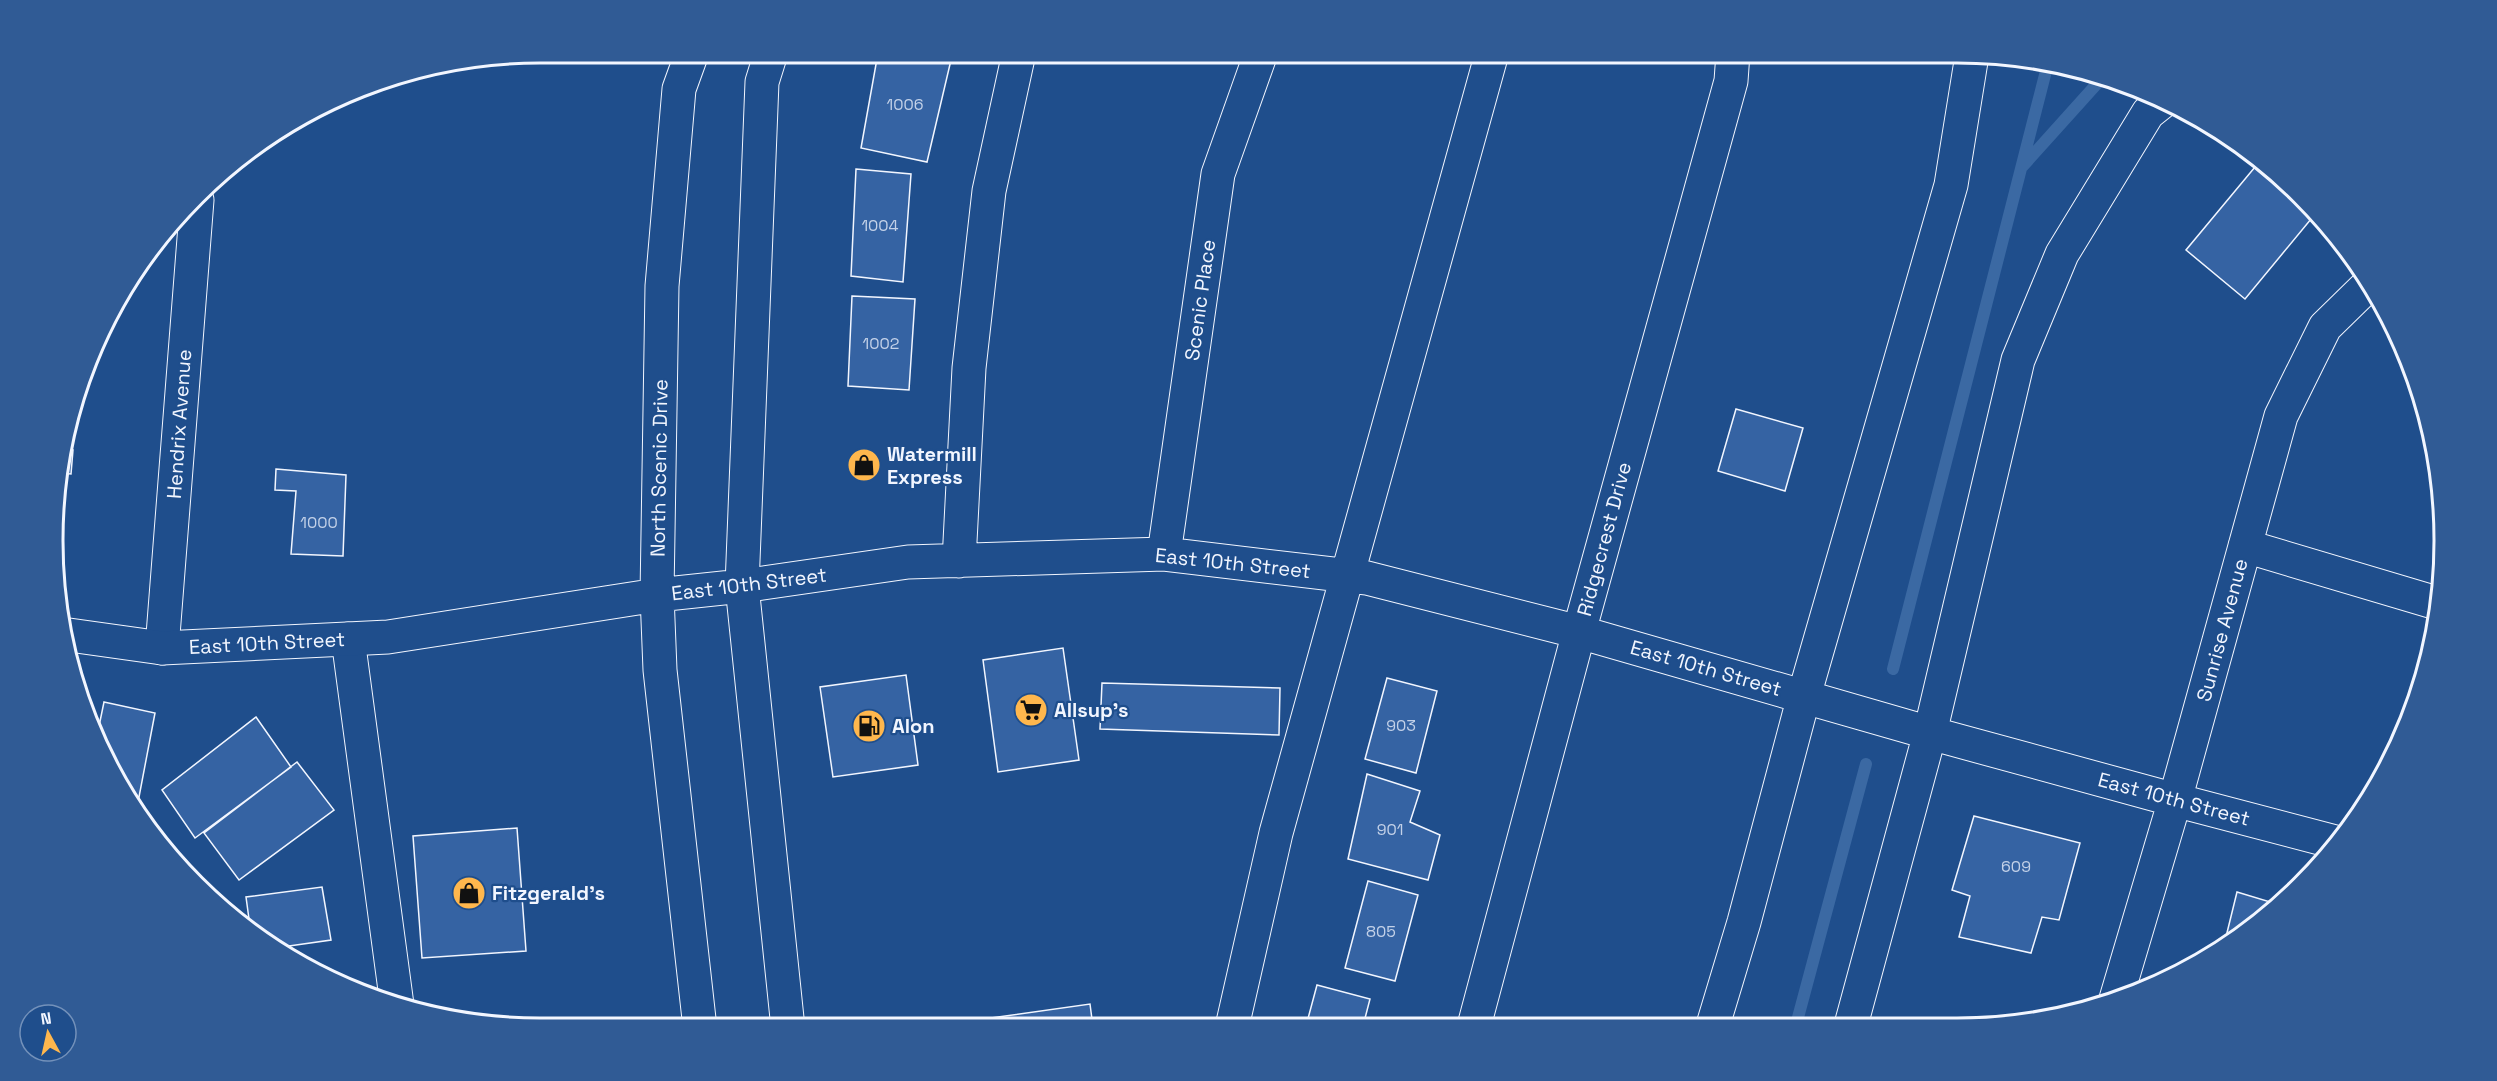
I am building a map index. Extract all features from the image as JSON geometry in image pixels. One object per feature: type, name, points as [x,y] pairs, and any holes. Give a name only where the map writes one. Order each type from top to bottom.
[{"type":"street","name":"North Scenic Drive","points":[[688,63],[679,89],[662,286],[657,595],[660,670],[699,1018]]},
{"type":"street","points":[[768,63],[762,82],[742,586],[787,1018]]},
{"type":"street","points":[[959,561],[969,368],[989,191],[1017,63]]},
{"type":"street","name":"Scenic Place","points":[[1164,554],[1218,174],[1257,63]]},
{"type":"street","points":[[1234,1018],[1276,833],[1349,576],[1489,63]]},
{"type":"street","name":"Ridgecrest Drive","points":[[1476,1018],[1579,632],[1731,81],[1732,63]]},
{"type":"street","points":[[1715,1018],[1744,922],[1804,696],[1904,355],[1951,185],[1971,63]]},
{"type":"street","points":[[1853,1018],[1930,733],[2018,360],[2062,254],[2148,113],[2156,107]]},
{"type":"street","name":"Hendrix Avenue","points":[[162,648],[196,210]]},
{"type":"street","name":"Sunrise Avenue","points":[[2119,990],[2175,800],[2281,416],[2325,327],[2363,290]]},
{"type":"street","points":[[2245,546],[2430,601]]},
{"type":"street","name":"East 10th Street","points":[[72,635],[162,648],[388,637],[657,595],[742,586],[908,562],[1164,554],[1367,579],[1579,632],[1930,733],[2328,840]]},
{"type":"street","points":[[348,639],[396,996]]},
{"type":"building","points":[[876,63],[950,63],[927,162],[861,148]]},
{"type":"building","points":[[2254,168],[2310,220],[2245,299],[2186,250]]},
{"type":"building","points":[[856,169],[911,174],[903,282],[851,276]]},
{"type":"building","points":[[852,296],[915,299],[909,390],[848,386]]},
{"type":"building","points":[[1736,409],[1803,428],[1785,491],[1718,471]]},
{"type":"building","points":[[72,450],[73,450],[71,474],[68,474]]},
{"type":"building","name":"Watermill Express","points":[[865,450],[879,468],[864,480],[849,462]]},
{"type":"building","points":[[276,469],[346,475],[343,556],[291,554],[296,491],[275,490]]},
{"type":"building","name":"Allsup's","points":[[1063,648],[1079,760],[998,772],[983,660]]},
{"type":"building","name":"Alon","points":[[906,675],[918,765],[833,777],[820,687]]},
{"type":"building","points":[[1387,678],[1437,691],[1416,773],[1365,759]]},
{"type":"building","points":[[1102,683],[1280,688],[1279,735],[1100,729]]},
{"type":"building","points":[[104,702],[155,713],[139,797],[112,752],[99,724]]},
{"type":"building","points":[[256,717],[291,767],[195,838],[162,790]]},
{"type":"building","points":[[297,762],[334,810],[239,880],[204,833]]},
{"type":"building","points":[[1367,774],[1420,791],[1410,822],[1440,835],[1428,880],[1348,859]]},
{"type":"building","points":[[1974,816],[2080,843],[2059,920],[2042,917],[2031,953],[1959,937],[1970,896],[1952,890]]},
{"type":"building","name":"Fitzgerald's","points":[[517,828],[526,951],[422,958],[413,836]]},
{"type":"building","points":[[1368,881],[1418,895],[1395,981],[1345,968]]},
{"type":"building","points":[[322,887],[331,940],[289,946],[249,918],[246,897]]},
{"type":"building","points":[[2237,892],[2269,902],[2247,919],[2227,935]]},
{"type":"building","points":[[1317,985],[1370,999],[1365,1018],[1308,1018]]},
{"type":"building","points":[[1090,1004],[1092,1018],[991,1018]]},
{"type":"waterway","points":[[1893,669],[2046,71]]},
{"type":"waterway","points":[[2022,167],[2097,84]]},
{"type":"waterway","points":[[1798,1018],[1866,764]]},
{"type":"place","name":"Watermill Express","points":[[864,465]]},
{"type":"place","name":"Allsup's","points":[[1031,710]]},
{"type":"place","name":"Alon","points":[[869,726]]},
{"type":"place","name":"Fitzgerald's","points":[[469,893]]}]
